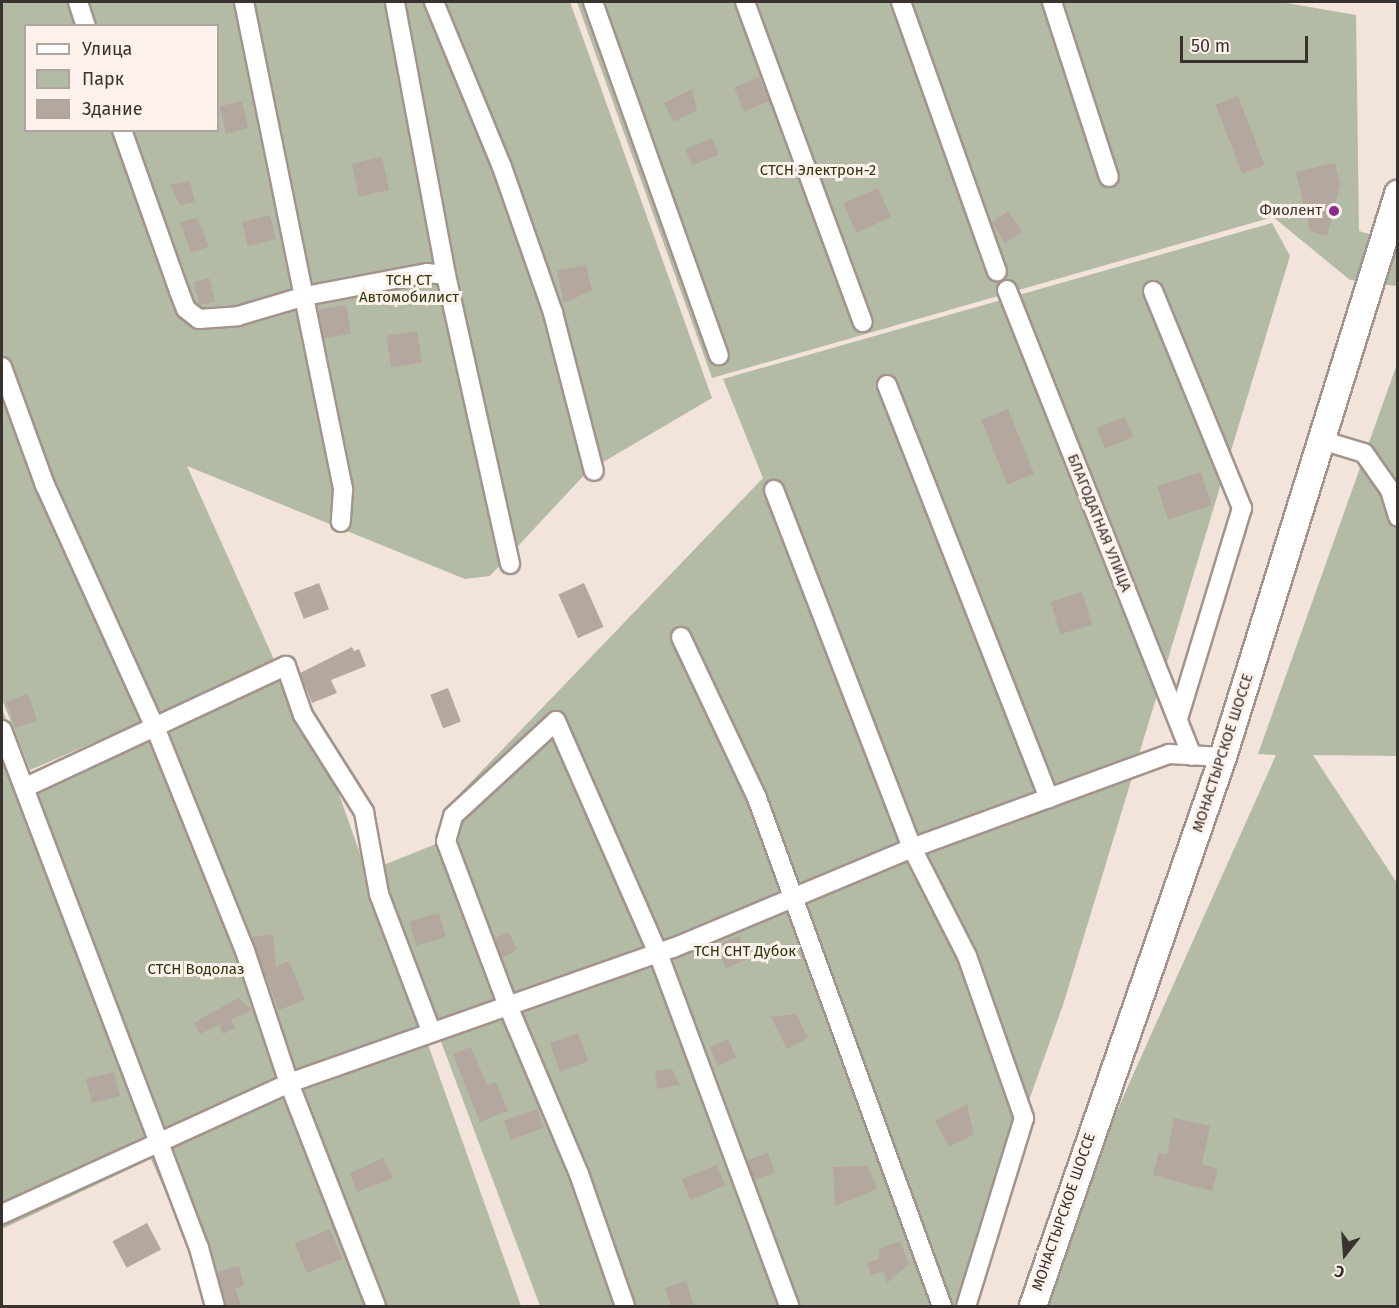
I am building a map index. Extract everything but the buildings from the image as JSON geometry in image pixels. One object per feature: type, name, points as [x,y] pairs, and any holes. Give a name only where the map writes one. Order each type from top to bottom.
[{"type":"main road","name":"МОНАСТЫРСКОЕ ШОССЕ","points":[[1033,1306],[1223,757],[1398,194]]},
{"type":"street","points":[[78,2],[85,24]]},
{"type":"street","points":[[244,2],[281,198],[305,296],[343,490],[341,522]]},
{"type":"street","points":[[395,2],[446,275],[510,564]]},
{"type":"street","points":[[434,2],[502,167],[553,313],[594,471]]},
{"type":"street","points":[[593,2],[719,355]]},
{"type":"street","points":[[745,2],[863,322]]},
{"type":"street","points":[[901,2],[997,271]]},
{"type":"street","points":[[1052,2],[1109,177]]},
{"type":"street","points":[[123,132],[186,309],[199,319],[238,316],[305,296],[427,273],[446,275]]},
{"type":"street","name":"БЛАГОДАТНАЯ УЛИЦА","points":[[1006,290],[1192,756]]},
{"type":"street","points":[[1153,291],[1242,508],[1178,719]]},
{"type":"street","points":[[2,367],[45,485],[155,727],[246,951],[289,1083],[376,1306]]},
{"type":"street","points":[[887,385],[1049,798]]},
{"type":"street","points":[[1321,440],[1364,453],[1394,492],[1398,517]]},
{"type":"street","points":[[774,490],[912,848],[967,956],[1024,1118],[966,1306]]},
{"type":"street","points":[[681,637],[757,798],[942,1306]]},
{"type":"street","points":[[26,787],[285,666],[303,715],[364,812],[379,894],[431,1031]]},
{"type":"street","points":[[625,1306],[579,1174],[508,1006],[446,840],[453,816],[556,721],[658,953],[789,1306]]},
{"type":"street","points":[[2,730],[26,787],[200,1248],[215,1306]]},
{"type":"street","points":[[2,1214],[289,1083],[431,1031],[658,953],[912,848],[1169,754],[1223,757]]},
{"type":"green space","name":"ТСН СТ Автомобилист","points":[[2,2],[570,2],[712,398],[588,471],[490,576],[465,579],[187,466],[276,664],[30,770],[2,699]]},
{"type":"green space","name":"СТСН Электрон-2","points":[[577,2],[1281,2],[1356,15],[1359,231],[1397,242],[1397,286],[1350,280],[1273,217],[712,378]]},
{"type":"green space","name":"ТСН СНТ Дубок","points":[[1272,223],[1290,256],[1064,1002],[956,1306],[540,1306],[376,868],[441,842],[446,808],[763,478],[723,379]]},
{"type":"green space","points":[[1397,364],[1397,756],[1313,755],[1397,883],[1397,1306],[1038,1306],[1036,1292],[1276,755],[1258,754]]},
{"type":"green space","name":"СТСН Водолаз","points":[[295,664],[309,710],[521,1306],[215,1306],[151,1159],[2,1229],[2,709],[28,774]]},
{"type":"place","name":"Фиолент","points":[[1334,211]]}]
